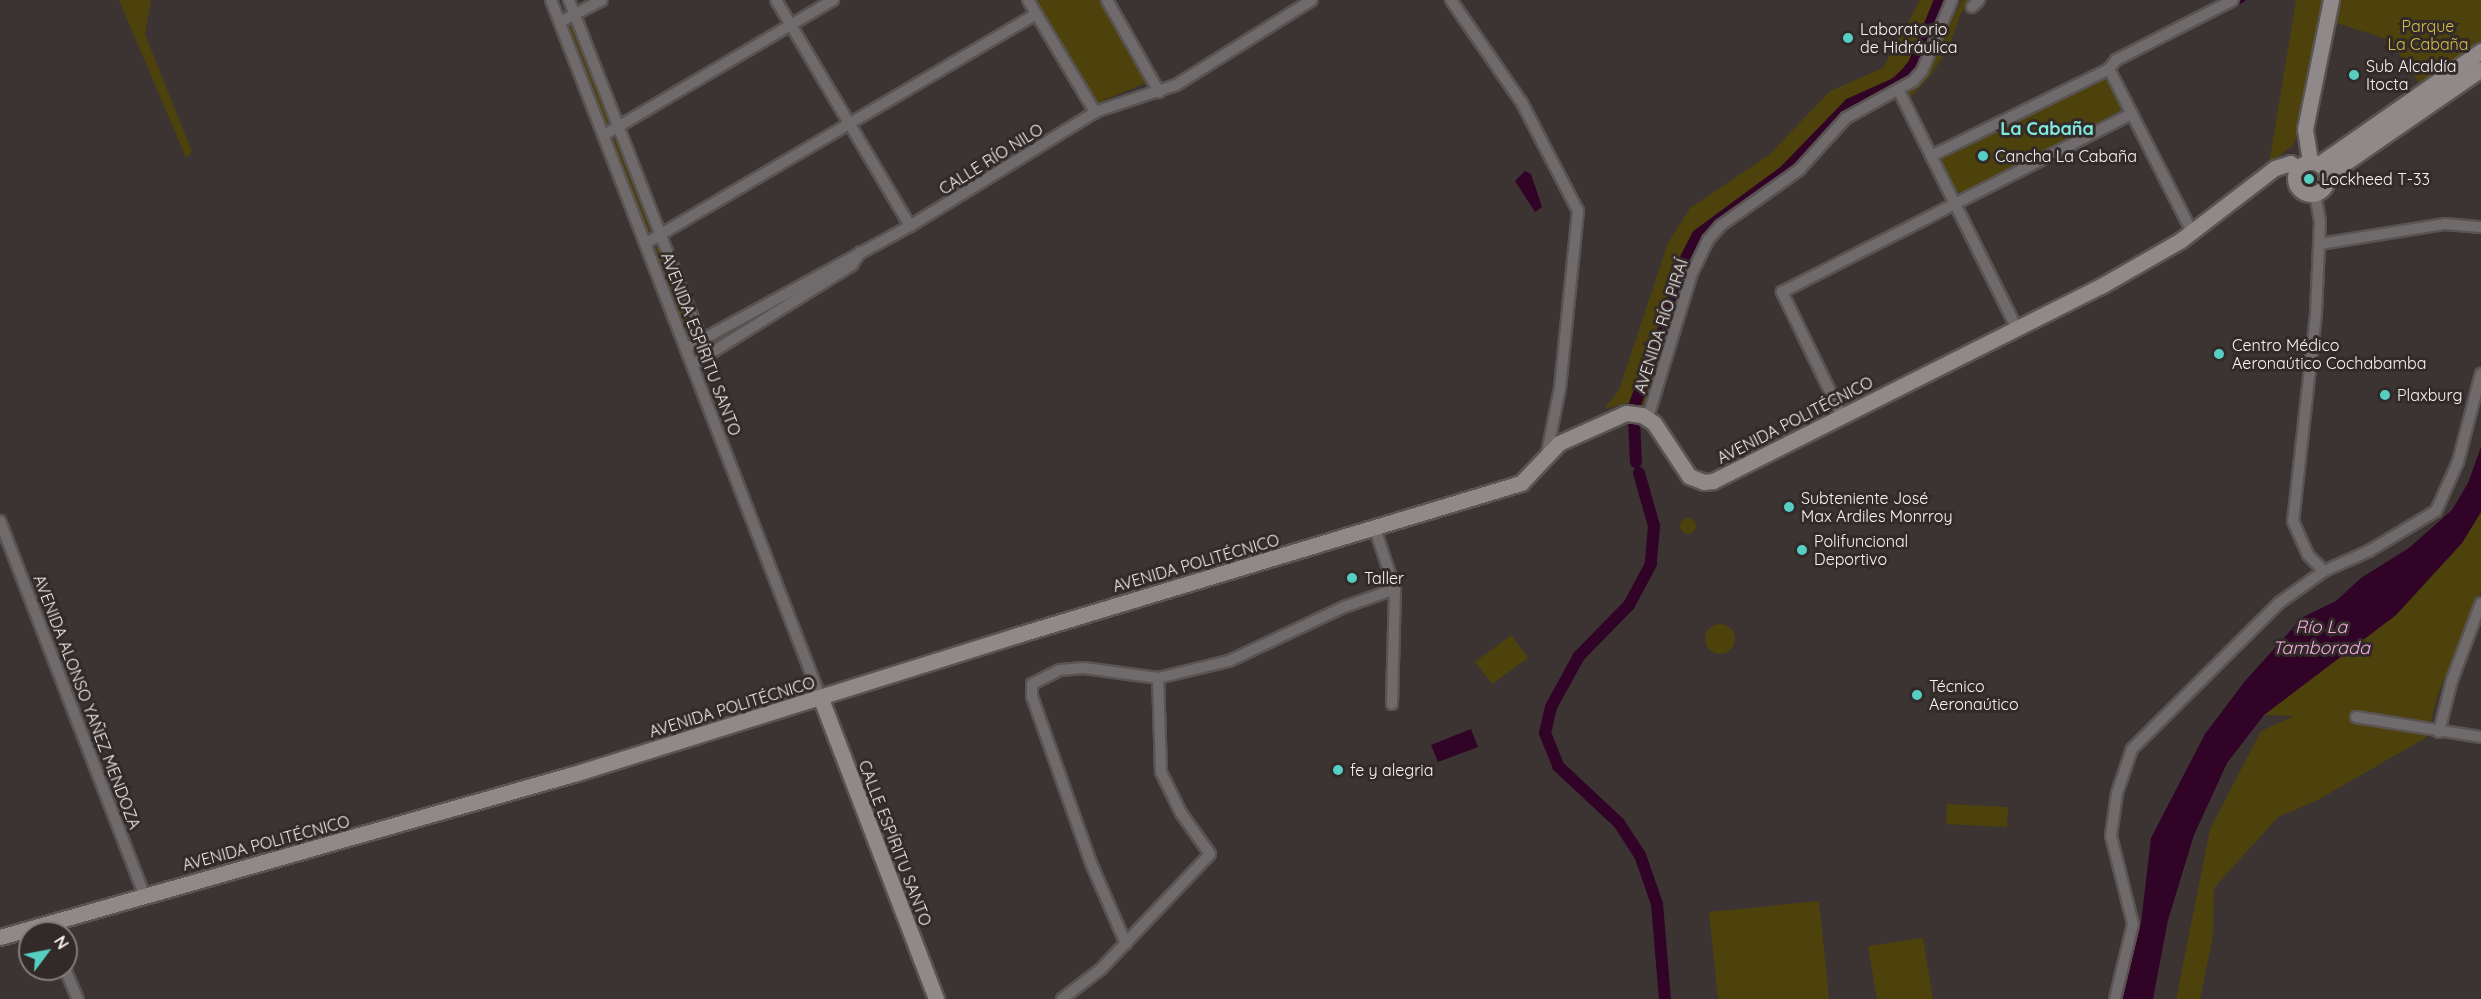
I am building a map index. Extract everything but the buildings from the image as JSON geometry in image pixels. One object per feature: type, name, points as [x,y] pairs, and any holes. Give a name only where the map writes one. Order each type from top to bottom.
[{"type":"main road","points":[[2313,167],[2297,186],[2304,192],[2315,193],[2325,184],[2313,167],[2305,129],[2331,0]]},
{"type":"main road","name":"AVENIDA POLITÉCNICO","points":[[2313,167],[2481,51]]},
{"type":"main road","name":"AVENIDA POLITÉCNICO","points":[[68,921],[144,895],[371,833],[821,699],[1014,636],[1375,529],[1521,483],[1547,453],[1570,437],[1626,413],[1645,416],[1689,476],[1704,482],[1842,416],[2101,286],[2192,232],[2275,168],[2290,163],[2313,167],[2481,69]]},
{"type":"main road","name":"CALLE ESPÍRITU SANTO","points":[[821,699],[936,999]]},
{"type":"main road","name":"AVENIDA POLITÉCNICO","points":[[0,937],[18,934]]},
{"type":"street","name":"AVENIDA ESPÍRITU SANTO","points":[[551,0],[821,699]]},
{"type":"street","name":"AVENIDA ESPÍRITU SANTO","points":[[569,0],[659,237],[708,356]]},
{"type":"street","points":[[560,22],[602,0]]},
{"type":"street","points":[[776,0],[910,226]]},
{"type":"street","points":[[604,135],[833,0]]},
{"type":"street","points":[[1028,0],[1095,112]]},
{"type":"street","points":[[1107,0],[1159,92]]},
{"type":"street","name":"CALLE RÍO NILO","points":[[687,348],[702,343],[861,251],[910,226],[1095,112],[1159,92],[1312,0]]},
{"type":"street","points":[[1450,0],[1522,103],[1578,211],[1565,354],[1547,453]]},
{"type":"street","name":"AVENIDA RÍO PIRAÍ","points":[[1645,416],[1692,273],[1708,240],[1720,226],[1799,170],[1846,118],[1899,91],[1922,70],[1952,0]]},
{"type":"street","points":[[1931,156],[2109,69],[2116,60],[2233,0]]},
{"type":"street","points":[[646,243],[1036,14]]},
{"type":"street","points":[[2109,69],[2192,232]]},
{"type":"street","points":[[1899,91],[2018,329]]},
{"type":"street","points":[[1842,416],[1782,292],[2132,114]]},
{"type":"street","points":[[2315,193],[2320,244],[2316,314],[2293,521],[2300,543],[2324,572]]},
{"type":"street","points":[[2320,244],[2445,224],[2481,227]]},
{"type":"street","points":[[693,364],[852,265],[861,251]]},
{"type":"street","points":[[2115,999],[2133,924],[2110,837],[2117,793],[2132,748],[2279,603],[2324,572],[2369,551],[2436,511],[2458,462],[2481,374]]},
{"type":"street","name":"AVENIDA ALONSO YAÑEZ MENDOZA","points":[[0,521],[144,895]]},
{"type":"street","points":[[1375,529],[1395,589],[1392,704]]},
{"type":"street","points":[[1126,944],[1084,843],[1032,696],[1032,684],[1060,670],[1084,668],[1158,678],[1229,661],[1344,607],[1395,589]]},
{"type":"street","points":[[2439,732],[2452,680],[2481,603]]},
{"type":"street","points":[[1062,999],[1126,944],[1210,854],[1181,813],[1161,772],[1158,678]]},
{"type":"street","points":[[2356,717],[2481,737]]},
{"type":"street","points":[[70,981],[78,999]]},
{"type":"green space","points":[[119,0],[151,0],[145,34],[192,152],[186,158]]},
{"type":"green space","points":[[1034,0],[1101,0],[1148,82],[1095,104]]},
{"type":"green space","points":[[1920,0],[1948,0],[1919,69],[1896,87],[1845,114],[1796,167],[1718,223],[1688,271],[1645,404],[1626,403],[1604,409],[1619,390],[1668,243],[1690,208],[1769,155],[1830,91],[1883,68]]},
{"type":"green space","points":[[1962,0],[1973,0],[1961,13],[1949,48],[1930,76],[1908,100],[1904,92],[1926,73]]},
{"type":"green space","points":[[2296,0],[2326,0],[2297,135],[2293,145],[2269,164]]},
{"type":"green space","name":"Parque La Cabaña","points":[[2337,0],[2481,0],[2481,42],[2420,84],[2389,40],[2334,22]]},
{"type":"green space","points":[[574,26],[611,124],[605,126],[568,28]]},
{"type":"green space","points":[[2101,78],[2109,81],[2122,107],[2120,111],[1962,193],[1956,192],[1939,159],[1941,155]]},
{"type":"green space","points":[[615,139],[650,230],[647,233],[611,143]]},
{"type":"green space","points":[[2311,167],[2318,170],[2321,177],[2318,184],[2311,187],[2304,184],[2301,177],[2304,170]]},
{"type":"green space","points":[[658,247],[697,340],[690,343],[652,249]]},
{"type":"green space","points":[[2481,512],[2481,591],[2438,694],[2427,737],[2316,801],[2278,817],[2214,888],[2213,937],[2200,999],[2176,999],[2210,829],[2261,731],[2294,716],[2264,715],[2396,615],[2462,543]]},
{"type":"green space","points":[[1688,518],[1696,526],[1688,534],[1680,526]]},
{"type":"green space","points":[[1720,624],[1726,625],[1734,633],[1734,645],[1726,653],[1720,654],[1714,653],[1706,645],[1705,639],[1706,633],[1714,625]]},
{"type":"green space","points":[[1511,635],[1528,658],[1492,684],[1475,662]]},
{"type":"green space","points":[[1947,804],[2008,807],[2007,827],[1946,824]]},
{"type":"green space","points":[[1819,901],[1829,999],[1718,999],[1709,912]]},
{"type":"green space","points":[[1923,938],[1933,999],[1877,999],[1868,946]]},
{"type":"water","points":[[1525,171],[1531,174],[1542,207],[1535,212],[1515,181]]},
{"type":"water","name":"Río La Tamborada","points":[[2481,447],[2481,512],[2462,543],[2396,615],[2264,715],[2227,763],[2194,835],[2168,920],[2153,999],[2122,999],[2141,923],[2151,838],[2205,734],[2245,681],[2303,617],[2336,601],[2361,578],[2409,548],[2452,510],[2468,483]]},
{"type":"water","points":[[1471,729],[1478,747],[1438,762],[1431,745]]},
{"type":"waterway","points":[[1635,404],[1665,326],[1680,270],[1698,235],[1785,171],[1850,104],[1895,84],[1906,74],[1914,64],[1940,0]]},
{"type":"waterway","points":[[2236,4],[2243,0]]},
{"type":"waterway","points":[[1634,420],[1636,462]]},
{"type":"waterway","points":[[1639,473],[1654,526],[1651,564],[1629,605],[1579,656],[1551,707],[1545,733],[1558,766],[1619,823],[1640,855],[1657,904],[1665,999]]},
{"type":"place","name":"Laboratorio de Hidráulica","points":[[1848,38]]},
{"type":"place","name":"Sub Alcaldía Itocta","points":[[2354,75]]},
{"type":"place","name":"Cancha La Cabaña","points":[[1983,156]]},
{"type":"place","name":"Lockheed T-33","points":[[2309,179]]},
{"type":"place","name":"Centro Médico Aeronaútico Cochabamba","points":[[2219,354]]},
{"type":"place","name":"Plaxburg","points":[[2385,395]]},
{"type":"place","name":"Subteniente José Max Ardiles Monrroy","points":[[1789,507]]},
{"type":"place","name":"Polifuncional Deportivo","points":[[1802,550]]},
{"type":"place","name":"Taller","points":[[1352,578]]},
{"type":"place","name":"Técnico Aeronaútico","points":[[1917,695]]},
{"type":"place","name":"fe y alegria","points":[[1338,770]]},
{"type":"district","name":"La Cabaña","points":[[2047,129]]}]
